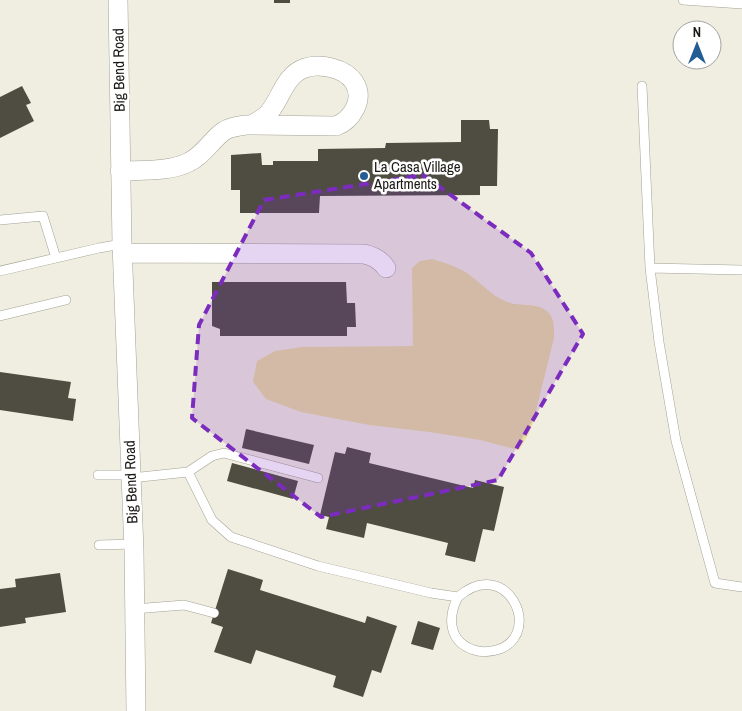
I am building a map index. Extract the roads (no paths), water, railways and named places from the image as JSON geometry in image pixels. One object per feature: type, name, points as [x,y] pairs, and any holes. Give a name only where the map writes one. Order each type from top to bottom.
[{"type":"street","name":"Big Bend Road","points":[[118,0],[120,171],[134,544],[136,711]]},
{"type":"street","points":[[120,171],[165,168],[188,163],[200,156],[223,132],[232,127],[251,125],[336,126],[350,118],[355,108],[358,89],[354,81],[339,71],[317,66],[308,67],[293,76],[267,114],[251,125]]},
{"type":"street","points":[[122,248],[364,254],[373,256],[386,268]]},
{"type":"lane","points":[[683,0],[742,4]]},
{"type":"lane","points":[[642,86],[650,268],[659,342],[676,441],[715,583],[742,587]]},
{"type":"lane","points":[[0,220],[43,216],[56,258]]},
{"type":"lane","points":[[0,271],[99,248],[122,248]]},
{"type":"lane","points":[[650,268],[742,270]]},
{"type":"lane","points":[[0,316],[66,300]]},
{"type":"lane","points":[[98,475],[131,476],[188,472],[212,456],[224,453],[318,478]]},
{"type":"lane","points":[[188,472],[212,520],[231,537],[318,566],[431,593],[458,597]]},
{"type":"lane","points":[[99,545],[134,544]]},
{"type":"lane","points":[[478,585],[490,585],[501,588],[511,596],[517,606],[518,629],[512,640],[503,648],[492,652],[480,652],[468,648],[459,641],[453,631],[451,620],[452,608],[458,597],[467,589],[478,585]]},
{"type":"lane","points":[[134,609],[184,605],[214,613]]},
{"type":"place","name":"La Casa Village Apartments","points":[[364,176]]}]
